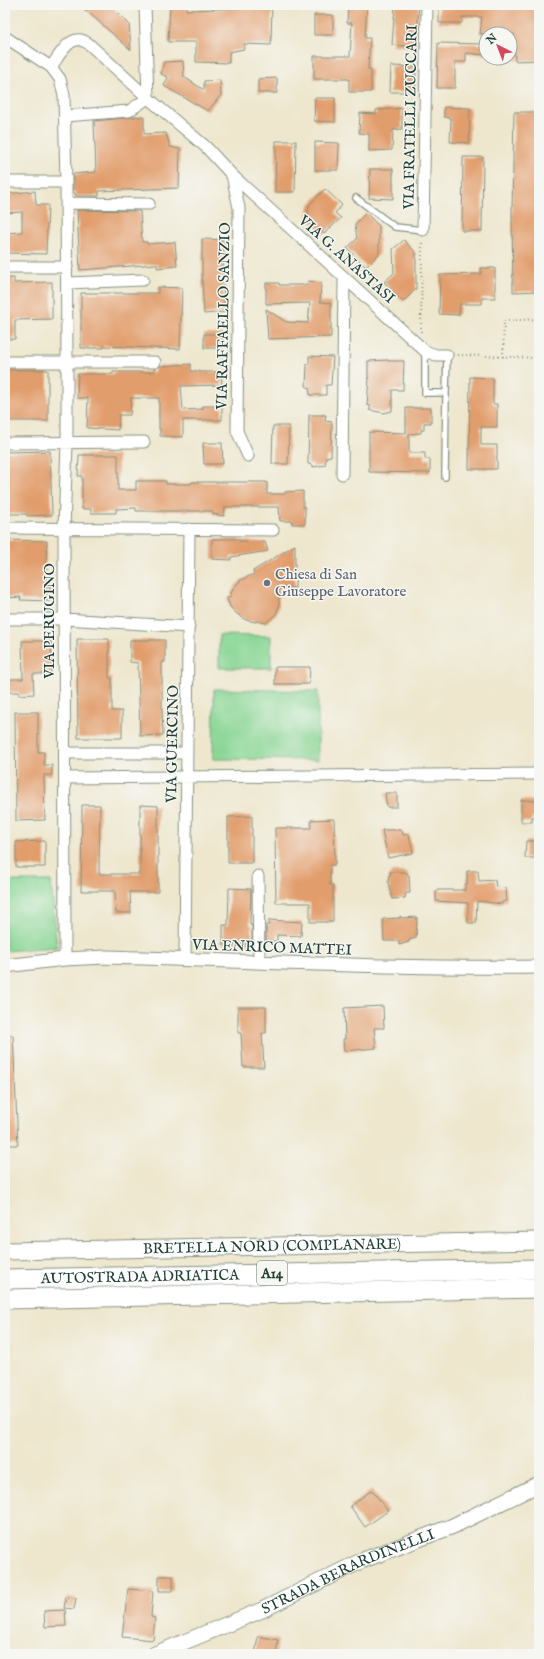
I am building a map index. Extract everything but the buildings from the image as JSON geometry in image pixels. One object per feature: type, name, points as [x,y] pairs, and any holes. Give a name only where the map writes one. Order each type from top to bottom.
[{"type":"highway","name":"AUTOSTRADA ADRIATICA","points":[[5,1279],[539,1269]]},
{"type":"highway","name":"AUTOSTRADA ADRIATICA","points":[[5,1299],[539,1288]]},
{"type":"main road","name":"BRETELLA NORD (COMPLANARE)","points":[[5,1251],[539,1240]]},
{"type":"main road","name":"STRADA BERARDINELLI","points":[[155,1654],[262,1610],[361,1561],[453,1526],[539,1484]]},
{"type":"street","points":[[65,116],[128,112],[148,98],[145,5]]},
{"type":"street","name":"VIA FRATELLI ZUCCARI","points":[[423,230],[427,5]]},
{"type":"street","points":[[5,37],[51,67]]},
{"type":"street","name":"VIA G. ANASTASI","points":[[51,67],[66,47],[72,42],[81,40],[90,45],[148,98],[196,138],[232,175],[423,349]]},
{"type":"street","name":"VIA PERUGINO","points":[[51,67],[60,79],[63,89],[65,116],[67,267],[67,443],[64,529],[65,959]]},
{"type":"street","name":"VIA RAFFAELLO SANZIO","points":[[232,175],[239,208],[237,431],[248,456]]},
{"type":"street","points":[[5,182],[66,182]]},
{"type":"street","points":[[66,203],[149,204]]},
{"type":"street","points":[[5,267],[67,267]]},
{"type":"street","points":[[342,474],[344,277]]},
{"type":"street","points":[[67,283],[143,280]]},
{"type":"street","points":[[423,349],[436,355],[447,355]]},
{"type":"street","points":[[5,362],[155,362]]},
{"type":"street","points":[[5,443],[144,442]]},
{"type":"street","points":[[5,528],[274,530]]},
{"type":"street","name":"VIA GUERCINO","points":[[185,959],[189,529]]},
{"type":"street","points":[[5,619],[65,619],[189,628]]},
{"type":"street","points":[[65,753],[186,753]]},
{"type":"street","points":[[65,778],[539,774]]},
{"type":"street","points":[[258,876],[259,962]]},
{"type":"street","name":"VIA ENRICO MATTEI","points":[[5,966],[65,959],[106,957],[375,967],[539,967]]},
{"type":"lane","points":[[356,198],[395,227],[423,230]]},
{"type":"lane","points":[[423,349],[425,393],[446,393]]},
{"type":"lane","points":[[445,477],[447,355]]},
{"type":"path","points":[[423,230],[423,349]]},
{"type":"path","points":[[503,357],[504,321],[539,319]]},
{"type":"path","points":[[447,355],[539,358]]},
{"type":"green space","points":[[219,635],[271,636],[271,668],[219,668]]},
{"type":"green space","points":[[214,689],[318,691],[318,760],[213,759]]},
{"type":"green space","points":[[5,881],[51,881],[57,947],[5,951]]},
{"type":"place","name":"Chiesa di San Giuseppe Lavoratore","points":[[267,583]]}]
